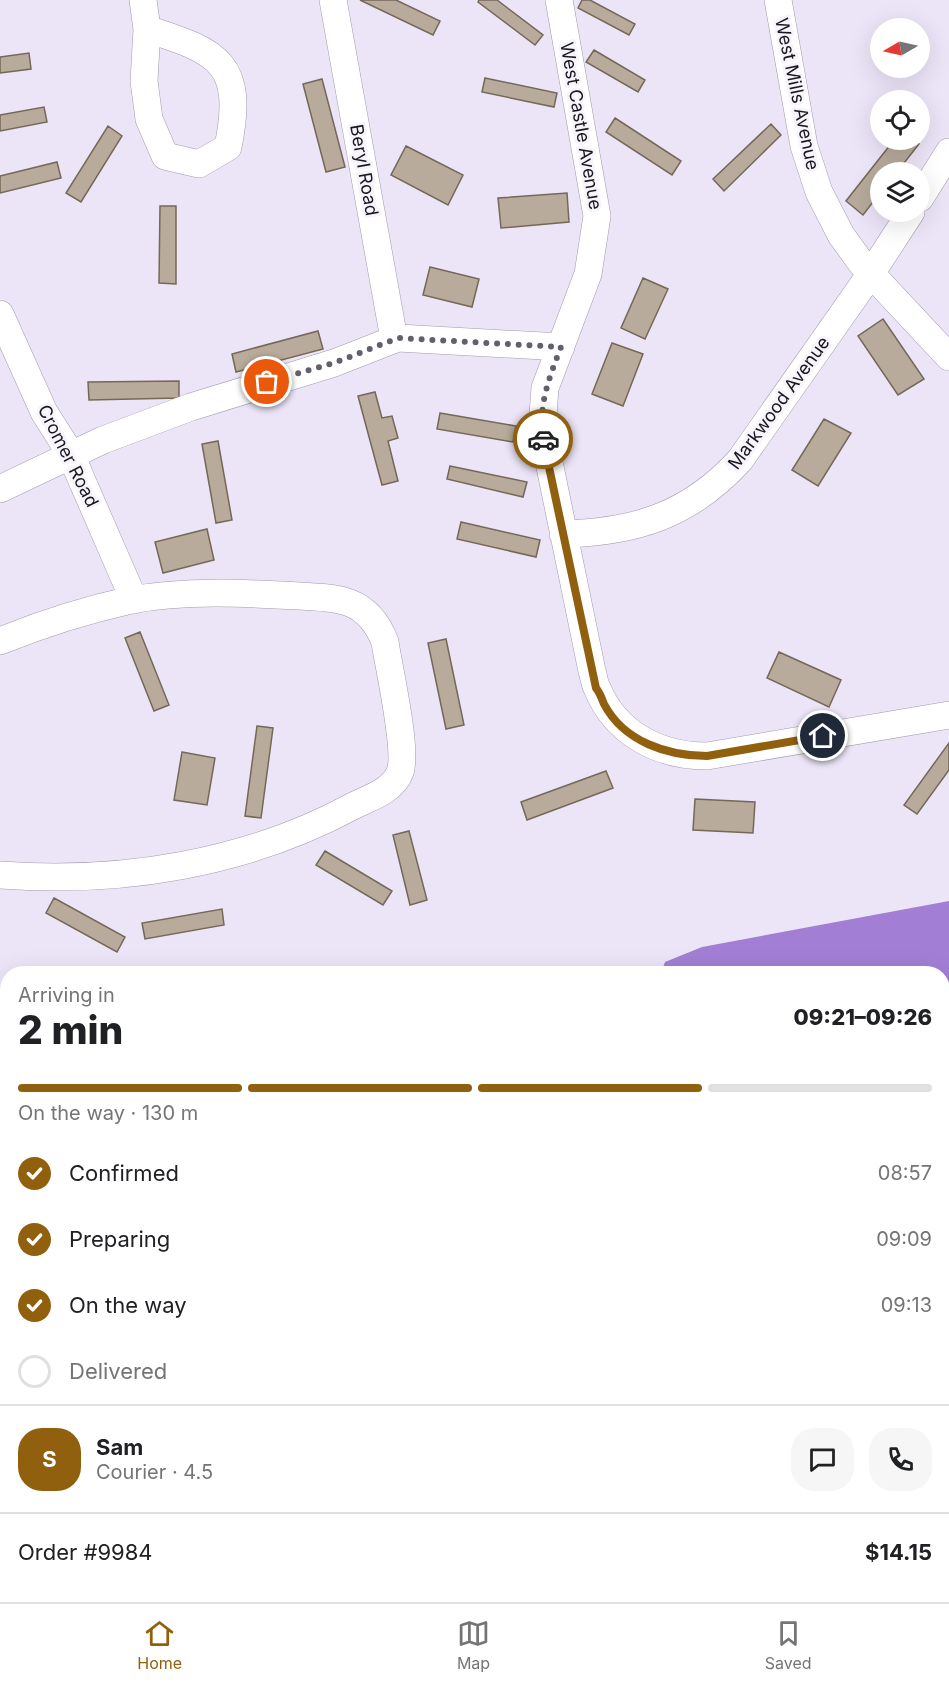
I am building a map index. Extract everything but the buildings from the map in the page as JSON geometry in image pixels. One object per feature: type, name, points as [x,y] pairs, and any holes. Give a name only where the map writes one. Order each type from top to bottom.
[{"type":"street","points":[[143,0],[147,29],[144,81],[148,119],[165,156],[199,164],[228,147],[234,117],[230,83],[219,60],[196,45],[147,29]]},
{"type":"street","name":"Beryl Road","points":[[333,0],[394,339]]},
{"type":"street","name":"West Castle Avenue","points":[[559,0],[597,216],[588,274],[545,388],[542,428],[592,671],[604,704],[621,725],[649,745],[670,753],[692,756],[707,756],[949,715]]},
{"type":"street","name":"West Mills Avenue","points":[[778,0],[804,146],[819,192],[841,235],[949,357]]},
{"type":"street","points":[[930,186],[945,168]]},
{"type":"street","name":"Markwood Avenue","points":[[563,534],[619,530],[653,521],[696,500],[715,485],[740,460],[904,222]]},
{"type":"street","name":"Cromer Road","points":[[0,314],[44,412],[70,453],[134,600]]},
{"type":"street","points":[[0,489],[40,472],[70,453],[191,408],[334,363],[394,339],[561,347]]},
{"type":"street","points":[[0,641],[75,615],[134,600],[252,594],[342,600],[370,615],[380,628],[385,642],[403,759],[401,771],[395,781],[375,795],[323,821],[268,843],[177,867],[106,876],[48,877],[0,874]]},
{"type":"shaded area","points":[[949,901],[949,966],[664,966],[665,962],[702,947]]},
{"type":"way so far","points":[[267,382],[334,363],[398,338],[561,347],[545,388],[542,415],[543,439]]},
{"type":"route","points":[[543,439],[596,688],[604,704],[621,725],[649,745],[670,753],[692,756],[707,756],[823,736]]}]
